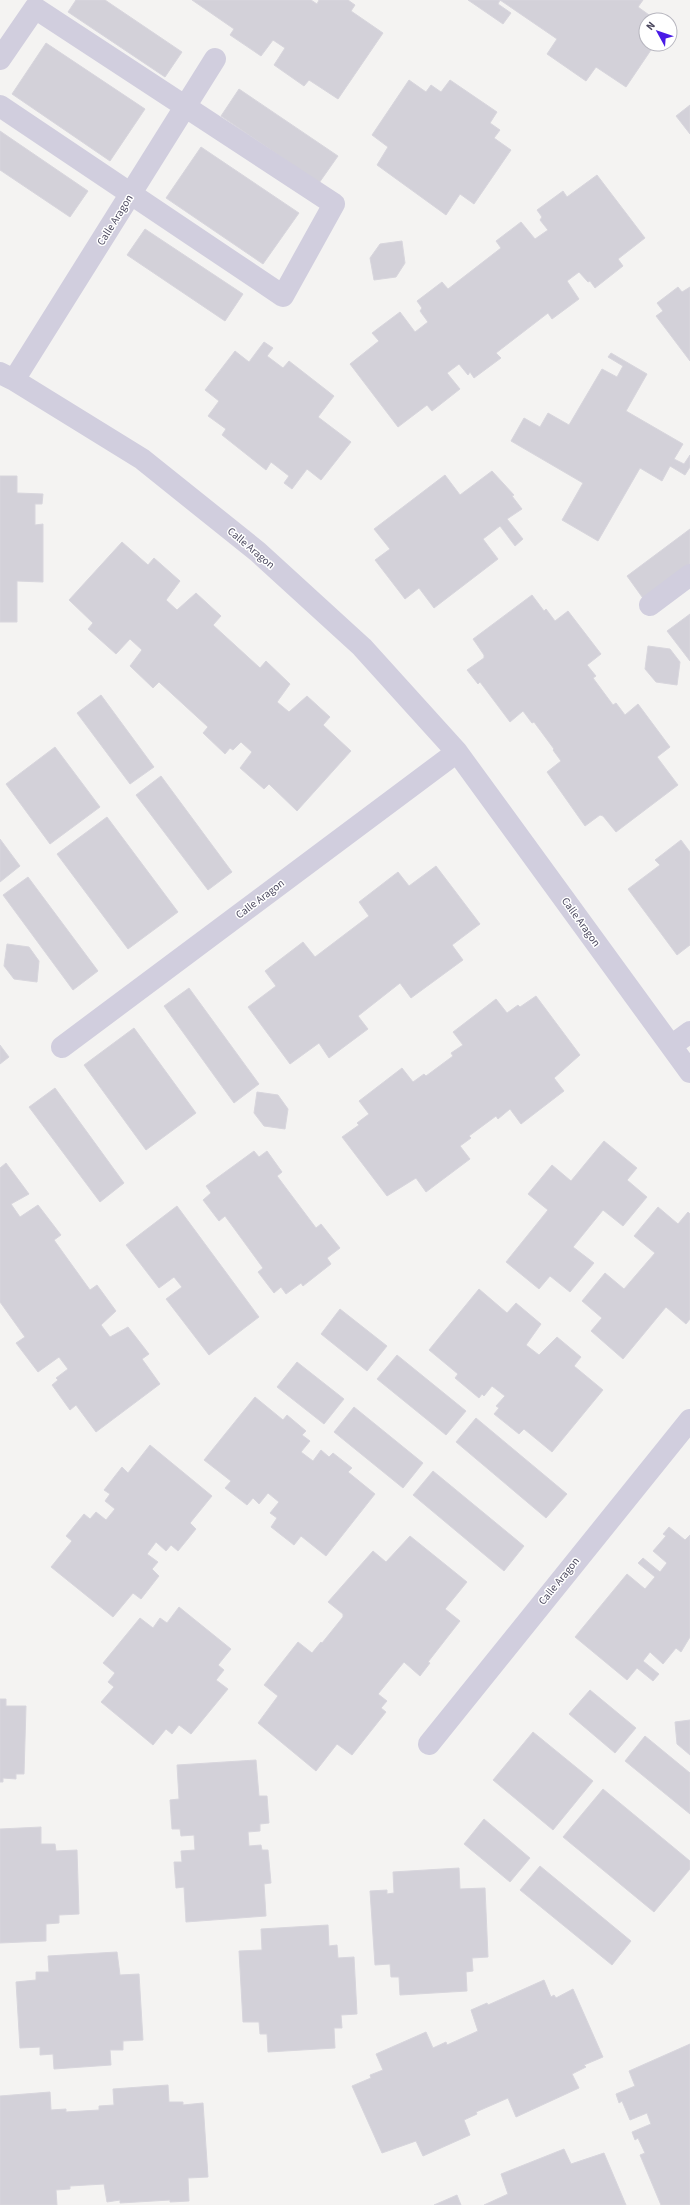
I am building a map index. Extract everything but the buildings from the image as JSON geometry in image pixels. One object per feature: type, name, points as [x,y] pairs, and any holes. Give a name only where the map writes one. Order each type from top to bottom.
[{"type":"street","points":[[0,59],[34,8],[334,204],[283,296],[0,106]]},
{"type":"street","name":"Calle Aragon","points":[[214,59],[131,194],[7,377],[142,458],[258,552],[362,647],[458,752],[690,1072]]},
{"type":"street","points":[[650,605],[690,576]]},
{"type":"street","name":"Calle Aragon","points":[[62,1047],[458,752]]},
{"type":"street","points":[[671,1046],[690,1032]]},
{"type":"street","name":"Calle Aragon","points":[[429,1744],[690,1420]]}]
